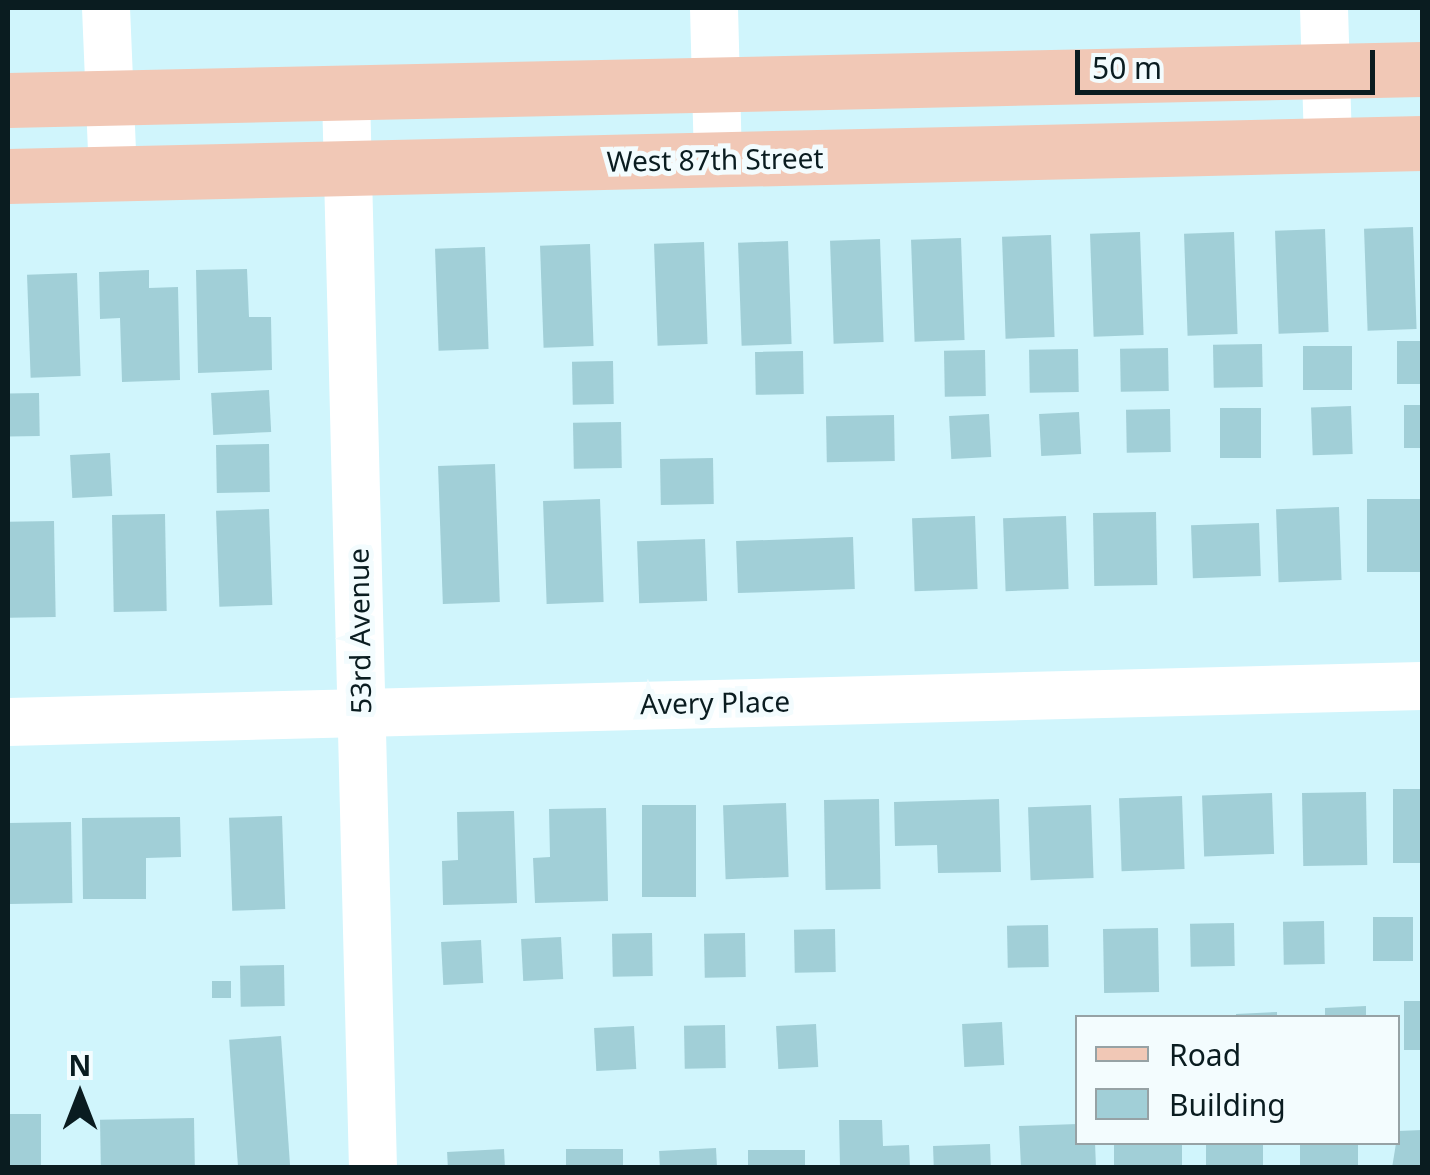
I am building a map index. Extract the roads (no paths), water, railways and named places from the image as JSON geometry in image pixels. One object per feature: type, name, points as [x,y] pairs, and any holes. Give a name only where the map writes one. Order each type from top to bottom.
[{"type":"main road","points":[[8,100],[1422,69]]},
{"type":"main road","name":"West 87th Street","points":[[8,176],[1422,143]]},
{"type":"street","points":[[106,8],[113,173]]},
{"type":"street","points":[[714,8],[718,159]]},
{"type":"street","points":[[1324,8],[1328,145]]},
{"type":"street","name":"53rd Avenue","points":[[346,95],[373,1168]]},
{"type":"street","name":"Avery Place","points":[[8,722],[362,715],[418,708],[1422,686]]}]
